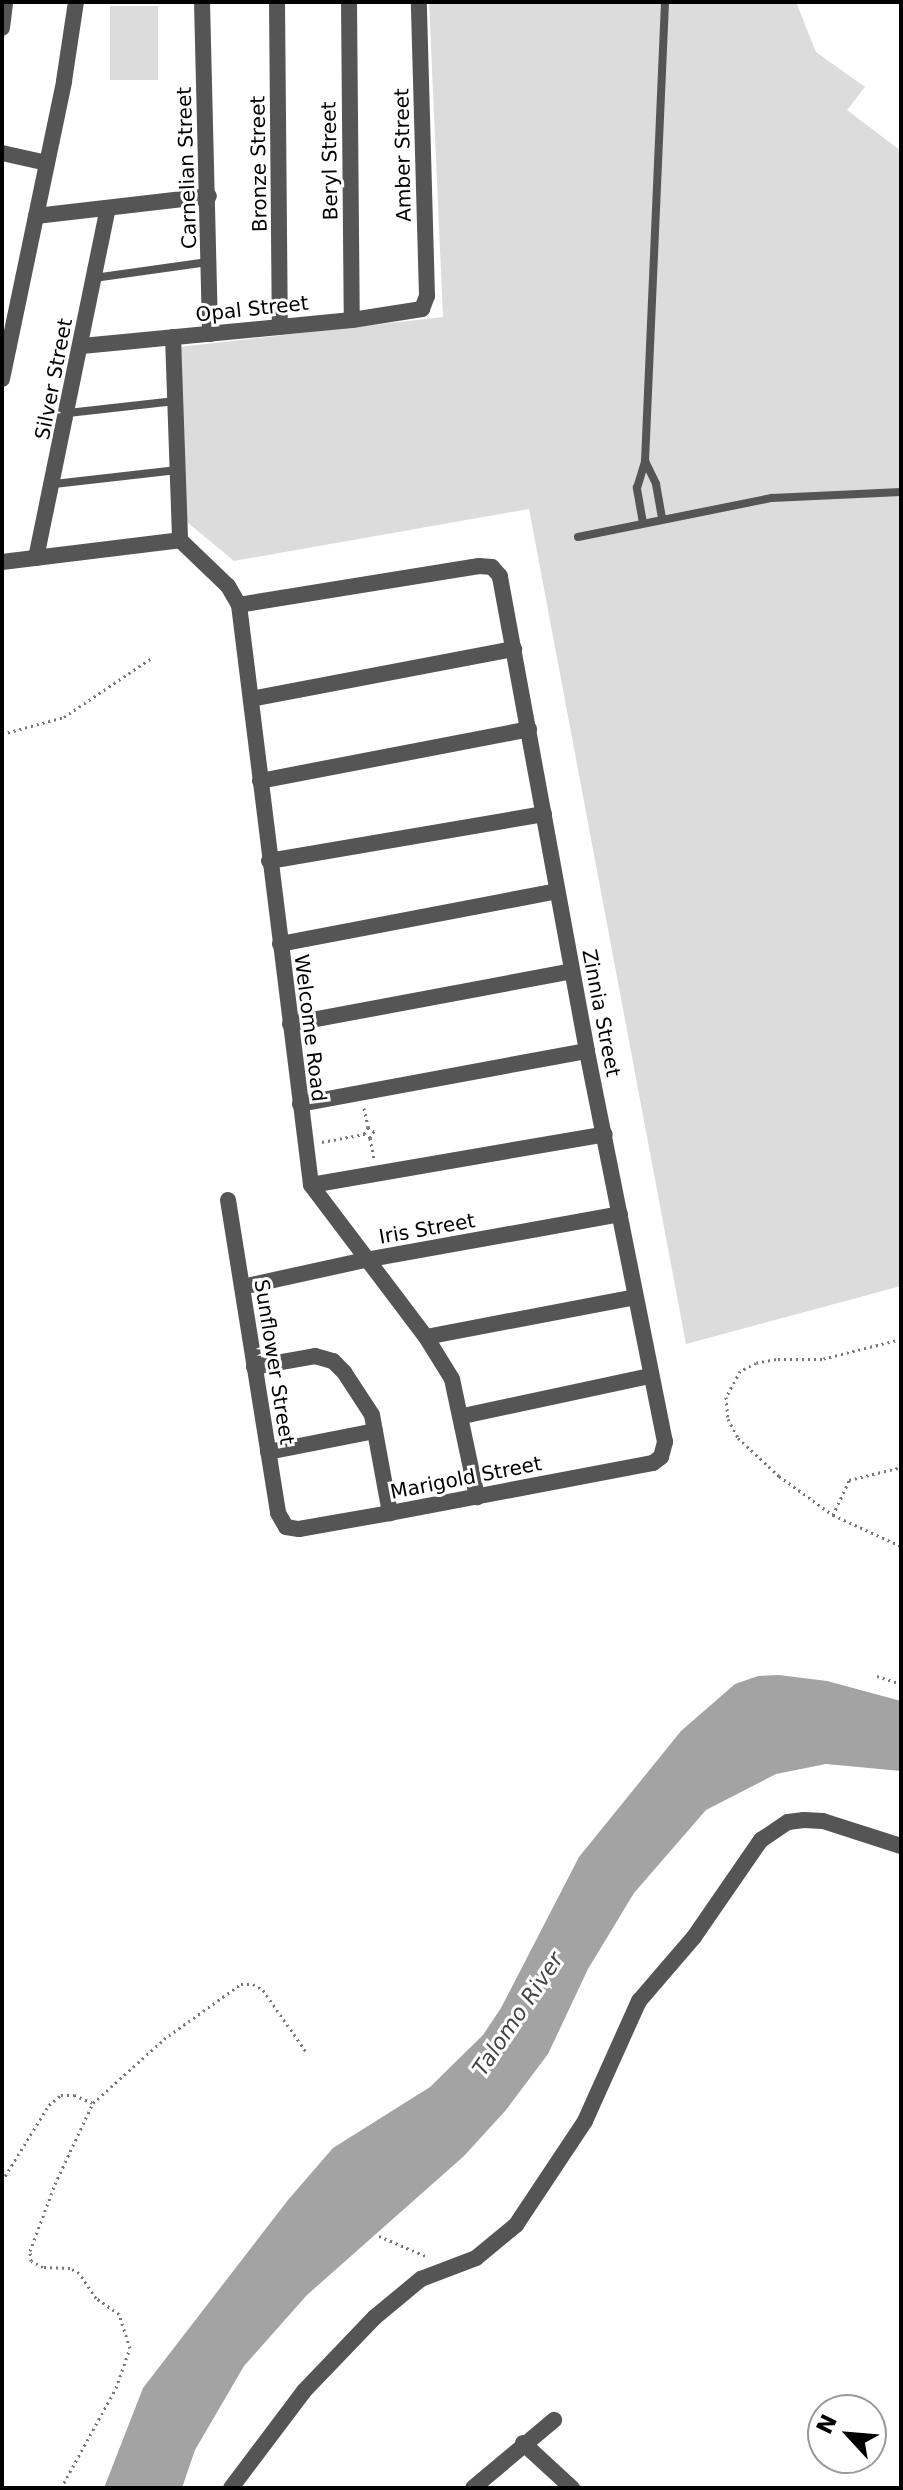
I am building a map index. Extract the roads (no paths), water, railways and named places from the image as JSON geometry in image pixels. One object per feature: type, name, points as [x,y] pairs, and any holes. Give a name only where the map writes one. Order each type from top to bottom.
[{"type":"street","points":[[2,28],[5,2]]},
{"type":"street","points":[[2,379],[47,163],[76,2]]},
{"type":"street","name":"Carnelian Street","points":[[202,2],[210,334]]},
{"type":"street","name":"Bronze Street","points":[[277,2],[280,327]]},
{"type":"street","name":"Beryl Street","points":[[349,2],[352,320]]},
{"type":"street","name":"Amber Street","points":[[419,2],[425,306]]},
{"type":"street","points":[[2,153],[47,163]]},
{"type":"street","points":[[36,216],[209,196]]},
{"type":"street","name":"Silver Street","points":[[36,558],[54,484],[108,208]]},
{"type":"street","name":"Opal Street","points":[[82,346],[352,320],[417,312],[425,306]]},
{"type":"street","points":[[173,337],[180,540],[228,586],[239,605]]},
{"type":"street","points":[[2,562],[180,540]]},
{"type":"street","name":"Zinnia Street","points":[[239,605],[479,566],[492,567],[500,576],[587,1051],[665,1442],[661,1457],[653,1463]]},
{"type":"street","name":"Welcome Road","points":[[239,605],[311,1185],[426,1337],[452,1379],[463,1416],[477,1497]]},
{"type":"street","points":[[251,699],[514,649]]},
{"type":"street","points":[[260,781],[529,729]]},
{"type":"street","points":[[269,861],[544,814]]},
{"type":"street","points":[[280,944],[557,891]]},
{"type":"street","points":[[290,1024],[572,971]]},
{"type":"street","points":[[300,1104],[587,1051]]},
{"type":"street","points":[[311,1185],[605,1134]]},
{"type":"street","name":"Sunflower Street","points":[[228,1200],[278,1513],[286,1527]]},
{"type":"street","name":"Iris Street","points":[[242,1287],[365,1260],[620,1214]]},
{"type":"street","points":[[426,1337],[635,1297]]},
{"type":"street","points":[[254,1367],[315,1356],[333,1361],[368,1405],[390,1513]]},
{"type":"street","points":[[463,1416],[650,1376]]},
{"type":"street","points":[[268,1452],[375,1431]]},
{"type":"street","name":"Marigold Street","points":[[286,1527],[299,1529],[653,1463]]},
{"type":"street","points":[[231,2488],[275,2427],[337,2353],[421,2279],[491,2248],[530,2208],[585,2121],[639,2001],[694,1937],[761,1840],[788,1822],[804,1820],[836,1824],[901,1846]]},
{"type":"street","points":[[473,2488],[554,2420]]},
{"type":"street","points":[[523,2443],[572,2488]]},
{"type":"lane","points":[[643,523],[637,488],[645,461],[665,2]]},
{"type":"lane","points":[[94,278],[210,262]]},
{"type":"lane","points":[[68,413],[175,401]]},
{"type":"lane","points":[[645,461],[656,484],[662,519]]},
{"type":"lane","points":[[54,484],[177,470]]},
{"type":"lane","points":[[578,537],[772,498],[901,492]]},
{"type":"water","name":"Talomo River","points":[[779,1675],[827,1681],[901,1701],[901,1771],[826,1764],[776,1774],[706,1810],[634,1893],[588,1969],[548,2054],[506,2110],[464,2156],[307,2295],[244,2366],[195,2450],[182,2488],[104,2488],[143,2388],[288,2200],[333,2148],[430,2087],[483,2035],[501,2008],[579,1857],[681,1731],[735,1684],[758,1676]]}]
